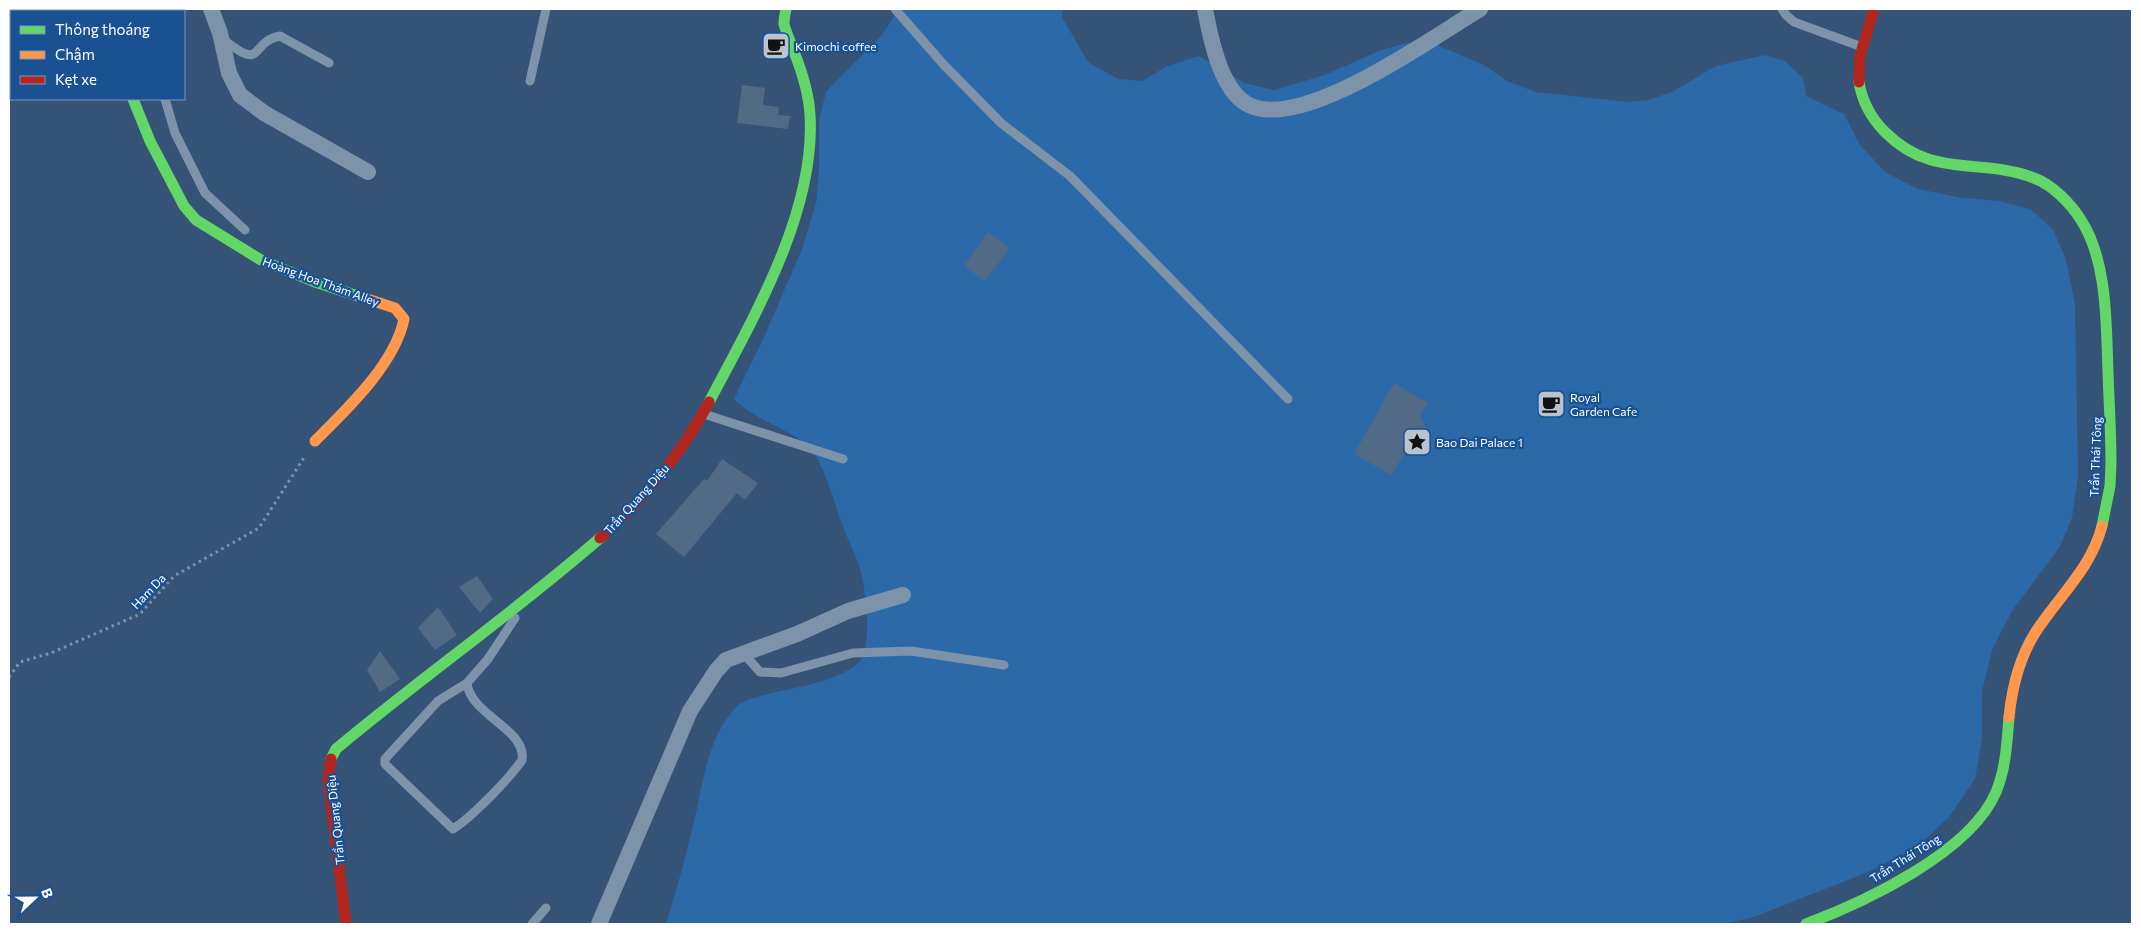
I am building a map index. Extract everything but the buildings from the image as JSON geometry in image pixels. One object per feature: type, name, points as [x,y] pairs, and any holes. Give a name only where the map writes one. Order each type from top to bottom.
[{"type":"street","points":[[211,9],[221,38],[229,73],[240,95],[264,113],[368,172]]},
{"type":"street","name":"Trần Quang Diệu","points":[[346,924],[328,780],[331,759],[336,749],[398,697],[555,577],[617,523],[662,473],[703,414],[748,329],[785,245],[802,192],[809,158],[810,114],[800,68],[784,23],[786,9]]},
{"type":"street","points":[[1205,9],[1210,41],[1229,84],[1238,97],[1246,104],[1261,109],[1290,107],[1328,96],[1402,59],[1445,29],[1480,9]]},
{"type":"street","name":"Trần Thái Tông","points":[[1806,924],[1858,903],[1927,863],[1961,839],[1987,808],[1998,788],[2006,760],[2008,722],[2022,660],[2037,631],[2053,608],[2081,576],[2093,552],[2104,521],[2110,477],[2112,427],[2107,320],[2097,258],[2081,220],[2052,188],[2030,176],[1921,159],[1904,150],[1886,134],[1872,117],[1862,100],[1857,82],[1862,47],[1874,9]]},
{"type":"street","name":"Hoàng Hoa Thám Alley","points":[[133,100],[150,141],[184,206],[196,220],[212,232],[261,260],[315,282],[395,308],[404,319],[403,329],[389,357],[343,413],[315,441]]},
{"type":"street","points":[[599,924],[690,711],[716,671],[726,660],[797,634],[848,611],[904,595]]},
{"type":"lane","points":[[530,81],[546,9]]},
{"type":"lane","points":[[895,9],[944,65],[1001,123],[1070,176],[1288,399]]},
{"type":"lane","points":[[1782,9],[1786,16],[1794,22],[1862,47]]},
{"type":"lane","points":[[221,38],[248,56],[256,54],[269,39],[280,36],[329,63]]},
{"type":"lane","points":[[165,100],[175,133],[206,193],[245,230]]},
{"type":"lane","points":[[703,414],[843,459]]},
{"type":"lane","points":[[467,683],[468,692],[474,702],[510,734],[520,746],[523,754],[522,760],[513,770],[463,822],[453,829],[385,764],[385,759],[438,701],[467,683],[488,658],[528,597]]},
{"type":"lane","points":[[744,654],[760,672],[781,673],[853,653],[911,651],[1004,665]]},
{"type":"lane","points":[[532,924],[546,908]]},
{"type":"path","name":"Ham Da","points":[[9,677],[20,662],[51,653],[140,614],[174,576],[258,528],[315,441]]},
{"type":"shaded area","points":[[899,9],[1062,9],[1062,17],[1088,62],[1118,79],[1142,81],[1166,67],[1198,56],[1244,83],[1274,90],[1325,75],[1379,51],[1406,43],[1437,45],[1484,65],[1507,81],[1536,92],[1628,102],[1648,100],[1672,92],[1716,66],[1765,55],[1785,61],[1803,78],[1806,96],[1844,114],[1860,145],[1885,172],[1918,189],[1962,198],[1999,201],[2030,209],[2053,229],[2066,260],[2075,304],[2078,476],[2072,518],[2059,548],[2012,611],[1992,650],[1982,692],[1982,738],[1975,779],[1949,817],[1917,847],[1868,872],[1754,917],[1725,924],[666,924],[687,851],[707,764],[718,734],[726,720],[741,703],[768,694],[817,683],[844,672],[856,665],[862,658],[865,648],[867,621],[861,573],[817,458],[812,451],[794,436],[752,413],[734,399],[765,335],[802,249],[816,203],[819,170],[819,120],[826,92],[882,35]]},
{"type":"traffic: fast","points":[[709,402],[762,300],[792,226],[803,189],[809,151],[810,115],[802,73],[784,24],[786,9]]},
{"type":"traffic: fast","points":[[1859,82],[1862,96],[1875,121],[1903,147],[1939,162],[2014,172],[2034,178],[2048,185],[2061,196],[2081,220],[2090,237],[2096,255],[2101,274],[2106,314],[2111,463],[2110,486],[2102,526]]},
{"type":"traffic: fast","points":[[133,100],[150,141],[184,206],[196,220],[261,260],[315,282],[364,298]]},
{"type":"traffic: fast","points":[[331,759],[336,749],[535,592],[600,538]]},
{"type":"traffic: fast","points":[[1806,924],[1857,903],[1914,872],[1964,835],[1983,814],[1996,792],[2004,764],[2009,717]]},
{"type":"traffic: slow","points":[[315,441],[368,385],[391,353],[399,336],[404,319],[395,308],[364,298]]},
{"type":"traffic: slow","points":[[2009,717],[2012,695],[2025,652],[2035,633],[2090,556],[2102,526]]},
{"type":"traffic: jam","points":[[1859,82],[1860,56],[1874,9]]},
{"type":"traffic: jam","points":[[600,538],[631,508],[660,475],[687,439],[709,402]]},
{"type":"traffic: jam","points":[[331,759],[328,779],[346,924]]},
{"type":"place","name":"Kimochi coffee","points":[[776,46]]},
{"type":"place","name":"Royal Garden Cafe","points":[[1551,404]]},
{"type":"place","name":"Bao Dai Palace 1","points":[[1417,442]]}]
